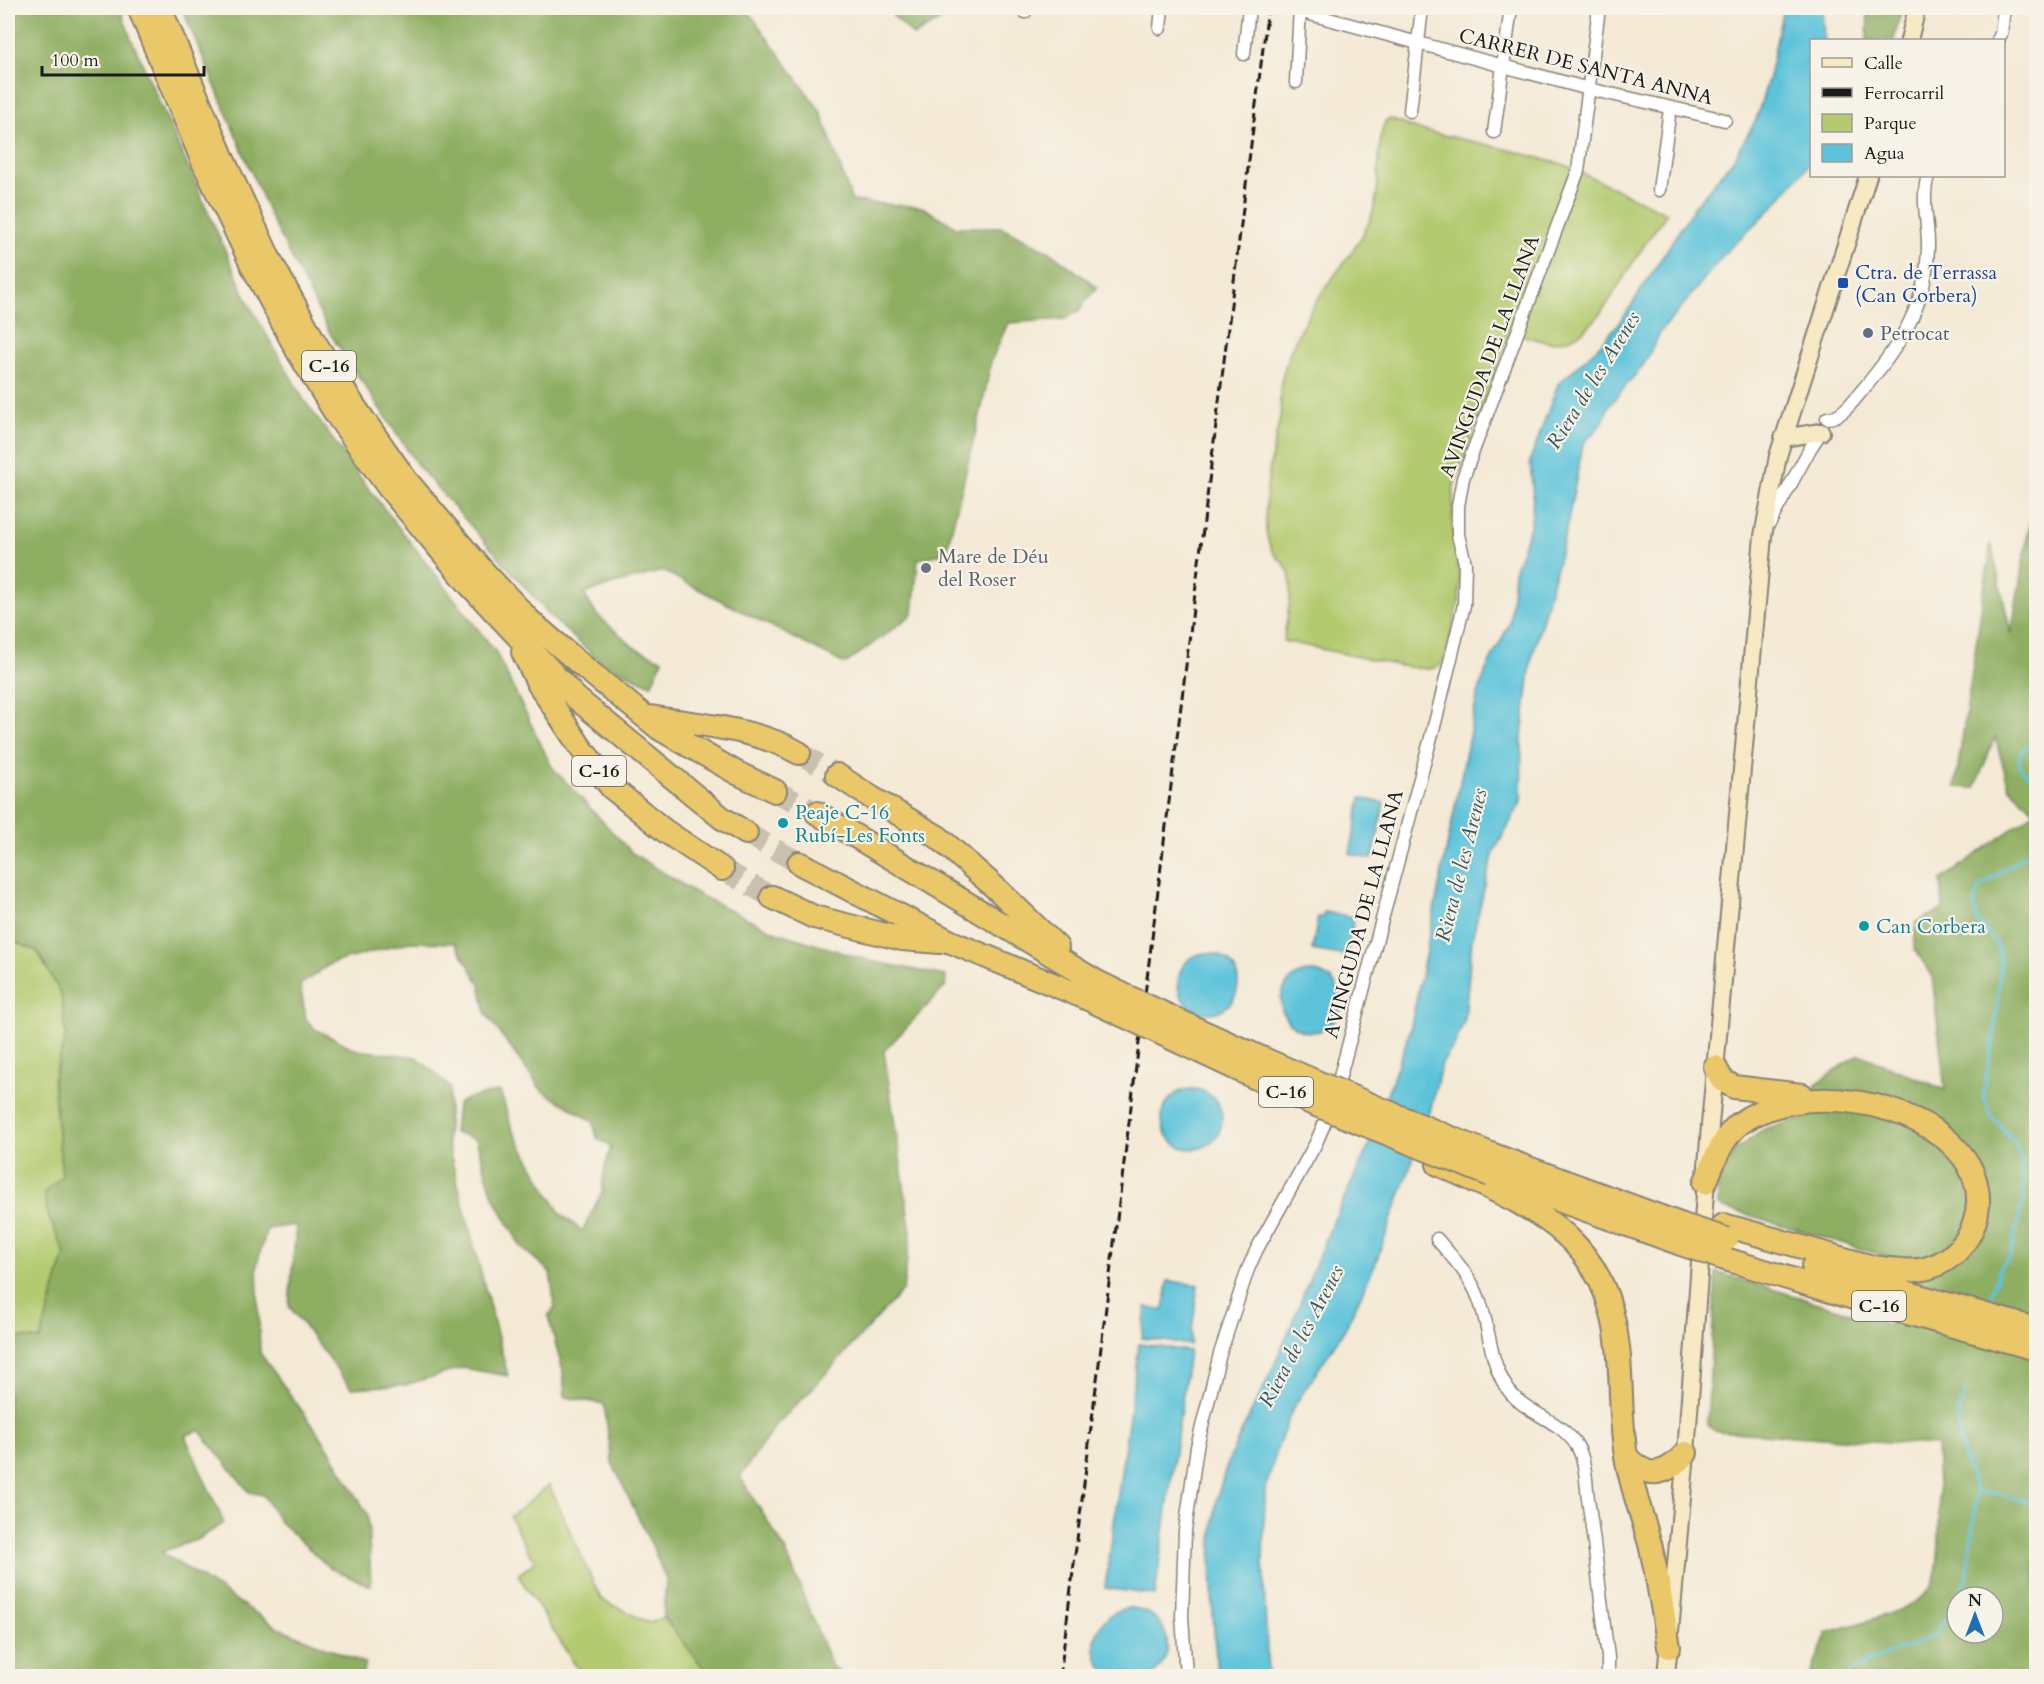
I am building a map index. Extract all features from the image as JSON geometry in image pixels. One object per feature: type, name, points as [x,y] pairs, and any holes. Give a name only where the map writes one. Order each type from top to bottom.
[{"type":"highway","name":"C-16","points":[[139,8],[204,164],[252,265],[297,350],[336,414],[389,488],[469,584],[576,698],[722,818],[746,833]]},
{"type":"highway","name":"C-16","points":[[160,8],[269,258],[314,341],[354,406],[406,480],[482,570],[531,622],[660,729],[737,773],[775,791]]},
{"type":"highway","name":"C-16","points":[[517,637],[538,683],[581,748],[612,788],[665,831],[722,869]]},
{"type":"highway","name":"C-16","points":[[644,716],[752,735],[789,747],[799,753]]},
{"type":"highway","name":"C-16","points":[[837,775],[938,837],[1045,935],[1088,985]]},
{"type":"highway","name":"C-16","points":[[817,813],[1018,933],[1088,985],[1207,1056],[1377,1130],[1488,1172],[1861,1281],[2037,1329]]},
{"type":"highway","name":"C-16","points":[[799,863],[951,942],[1088,985],[1393,1115],[1488,1172],[1574,1186],[1681,1227]]},
{"type":"highway","name":"C-16","points":[[772,897],[825,920],[902,939],[951,942]]},
{"type":"highway","points":[[1681,1227],[1724,1240],[1892,1270],[1926,1269],[1948,1258],[1960,1248],[1970,1233],[1979,1205],[1976,1180],[1963,1156],[1940,1136],[1909,1118],[1875,1106],[1734,1086],[1722,1080],[1715,1067]]},
{"type":"highway","points":[[1706,1183],[1727,1136],[1748,1119],[1790,1103],[1840,1100]]},
{"type":"highway","points":[[1488,1172],[1515,1200],[1550,1221],[1584,1253],[1600,1279],[1609,1301],[1616,1337],[1626,1456],[1657,1574],[1669,1647]]},
{"type":"highway","name":"C-16","points":[[1724,1240],[1860,1300],[2037,1349]]},
{"type":"highway","points":[[1626,1456],[1638,1467],[1653,1473],[1671,1468],[1686,1453]]},
{"type":"main road","points":[[1909,39],[1917,8]]},
{"type":"main road","points":[[1666,1677],[1686,1453],[1715,1067],[1763,536],[1771,486],[1783,438],[1868,177]]},
{"type":"main road","points":[[1794,406],[1796,419],[1819,428]]},
{"type":"main road","points":[[1783,438],[1819,428]]},
{"type":"street","points":[[1160,28],[1162,8]]},
{"type":"street","points":[[1244,54],[1249,8]]},
{"type":"street","points":[[1410,111],[1422,8]]},
{"type":"street","points":[[1494,132],[1511,8]]},
{"type":"street","name":"AVINGUDA DE LA LLANA","points":[[1186,1677],[1182,1616],[1185,1532],[1197,1447],[1214,1377],[1245,1278],[1257,1249],[1316,1143],[1339,1080],[1437,715],[1464,605],[1465,563],[1458,535],[1458,513],[1463,478],[1570,196],[1581,159],[1599,8]]},
{"type":"street","points":[[1998,39],[2004,8]]},
{"type":"street","points":[[1296,81],[1300,9]]},
{"type":"street","name":"CARRER DE SANTA ANNA","points":[[1300,9],[1589,89],[1725,120]]},
{"type":"street","points":[[1659,190],[1670,109]]},
{"type":"street","points":[[1763,536],[1819,428],[1838,416],[1863,389],[1891,355],[1915,315],[1928,260],[1925,191],[1929,177]]},
{"type":"street","points":[[1437,1239],[1470,1280],[1478,1295],[1496,1366],[1505,1385],[1527,1408],[1566,1434],[1580,1454],[1591,1519],[1608,1657],[1608,1677]]},
{"type":"green space","points":[[8,8],[120,8],[131,38],[249,304],[304,400],[365,484],[495,651],[552,767],[632,853],[699,895],[776,932],[870,961],[946,976],[945,987],[884,1051],[911,1233],[903,1290],[775,1426],[740,1477],[785,1549],[832,1667],[846,1676],[710,1676],[663,1617],[666,1580],[612,1463],[604,1404],[565,1397],[563,1371],[548,1316],[555,1308],[550,1272],[521,1247],[493,1196],[476,1139],[454,1133],[457,1105],[466,1099],[500,1091],[513,1131],[560,1213],[582,1231],[602,1192],[604,1171],[611,1146],[597,1138],[593,1121],[542,1091],[486,1014],[480,984],[455,943],[409,942],[332,963],[300,985],[306,1019],[315,1029],[357,1050],[417,1057],[450,1087],[447,1142],[508,1376],[463,1368],[405,1385],[351,1388],[289,1306],[296,1225],[267,1229],[257,1264],[260,1353],[324,1441],[368,1515],[371,1586],[330,1568],[280,1522],[263,1495],[249,1492],[199,1430],[185,1436],[224,1523],[199,1539],[161,1552],[277,1627],[366,1664],[361,1676],[8,1676],[8,1336],[40,1340],[65,1253],[48,1215],[44,1193],[62,1176],[53,1080],[66,1036],[61,994],[37,951],[8,939]]},
{"type":"green space","points":[[182,8],[746,8],[821,112],[852,201],[922,207],[956,227],[1002,227],[1050,252],[1097,287],[1078,312],[1065,319],[1008,323],[991,361],[946,553],[918,559],[913,614],[845,664],[663,571],[584,594],[596,614],[635,648],[663,660],[651,685],[601,662],[553,619],[418,466],[331,335],[270,216]]},
{"type":"green space","points":[[885,8],[955,8],[952,13],[914,36]]},
{"type":"green space","points":[[1868,8],[1902,8],[1894,39],[1867,39]]},
{"type":"green space","points":[[1391,119],[1416,129],[1565,165],[1667,213],[1599,316],[1589,326],[1565,340],[1550,342],[1510,331],[1454,485],[1452,523],[1460,579],[1459,602],[1445,658],[1440,665],[1427,669],[1401,666],[1283,641],[1289,607],[1290,580],[1286,567],[1270,547],[1266,521],[1268,481],[1281,415],[1280,390],[1287,359],[1318,298],[1367,227],[1377,190],[1382,130],[1386,120]]},
{"type":"green space","points":[[2036,484],[2036,1676],[1810,1676],[1827,1633],[1898,1610],[1918,1600],[1931,1587],[1938,1559],[1939,1540],[1936,1445],[1715,1431],[1707,1424],[1716,1272],[1891,1325],[1905,1262],[1718,1206],[1717,1186],[1734,1151],[1764,1129],[1805,1118],[1816,1084],[1859,1054],[1945,1090],[1932,975],[1914,948],[1916,922],[1943,909],[1941,880],[2035,812],[2009,787],[1995,737],[1975,788],[1955,787],[1991,543],[2011,634]]},
{"type":"green space","points":[[8,939],[37,951],[61,994],[66,1036],[53,1080],[62,1176],[48,1215],[65,1253],[40,1340],[8,1336]]},
{"type":"green space","points":[[549,1485],[601,1599],[649,1623],[663,1617],[710,1676],[582,1676],[518,1575],[534,1562],[510,1517]]},
{"type":"water","name":"Riera de les Arenes","points":[[1783,8],[1822,8],[1824,39],[1810,39],[1810,163],[1772,208],[1724,254],[1661,331],[1644,364],[1610,405],[1602,423],[1583,444],[1566,531],[1531,662],[1522,736],[1521,802],[1494,852],[1487,877],[1472,939],[1465,1018],[1455,1044],[1441,1065],[1430,1112],[1375,1265],[1345,1329],[1293,1408],[1279,1443],[1265,1490],[1263,1559],[1268,1676],[1217,1676],[1211,1565],[1217,1500],[1234,1448],[1279,1354],[1327,1236],[1367,1150],[1410,1031],[1477,697],[1486,670],[1510,622],[1514,572],[1531,524],[1533,497],[1530,461],[1558,384],[1595,350],[1622,320],[1695,206],[1733,160],[1756,120],[1770,73]]},
{"type":"water","points":[[1361,798],[1384,803],[1373,859],[1350,854]]},
{"type":"water","points":[[1324,912],[1354,917],[1347,956],[1312,950],[1318,917],[1323,917]]},
{"type":"water","points":[[1208,953],[1225,958],[1233,966],[1238,983],[1233,1000],[1225,1008],[1208,1013],[1191,1008],[1183,1000],[1178,983],[1183,966],[1191,958]]},
{"type":"water","points":[[1311,972],[1328,977],[1336,985],[1341,1002],[1336,1019],[1328,1027],[1311,1032],[1294,1027],[1286,1019],[1281,1002],[1286,985],[1294,977]]},
{"type":"water","points":[[1192,1089],[1209,1094],[1217,1102],[1222,1119],[1217,1136],[1209,1144],[1192,1149],[1175,1144],[1167,1136],[1162,1119],[1167,1102],[1175,1094]]},
{"type":"water","points":[[1168,1281],[1198,1285],[1190,1345],[1142,1338],[1146,1307],[1164,1310]]},
{"type":"water","points":[[1139,1344],[1189,1351],[1155,1595],[1105,1588]]},
{"type":"water","points":[[1128,1608],[1141,1610],[1152,1616],[1160,1624],[1165,1634],[1166,1656],[1151,1676],[1111,1676],[1102,1667],[1097,1657],[1096,1636],[1100,1627],[1107,1618]]},
{"type":"waterway","points":[[2036,738],[2020,753],[2019,765],[2027,775],[2036,778]]},
{"type":"waterway","points":[[1989,1301],[2000,1268],[2010,1257],[2024,1197],[2021,1162],[2015,1142],[1991,1116],[1983,1095],[1995,1028],[2001,959],[1998,946],[1977,920],[1974,903],[1980,887],[2036,847]]},
{"type":"waterway","points":[[1964,1585],[1977,1492],[1964,1458],[1957,1417],[1966,1389]]},
{"type":"waterway","points":[[1977,1492],[1997,1493],[2027,1502],[2036,1501]]},
{"type":"waterway","points":[[1847,1676],[1877,1658],[1922,1642],[1936,1633],[1945,1620]]},
{"type":"tunnel","points":[[799,753],[837,775]]},
{"type":"tunnel","points":[[775,791],[817,813]]},
{"type":"tunnel","points":[[746,833],[799,863]]},
{"type":"tunnel","points":[[722,869],[772,897]]},
{"type":"railway","points":[[1060,1676],[1268,8]]},
{"type":"place","name":"Ctra. de Terrassa (Can Corbera)","points":[[1843,283]]},
{"type":"place","name":"Petrocat","points":[[1868,333]]},
{"type":"place","name":"Mare de Déu del Roser","points":[[926,568]]},
{"type":"place","name":"Peaje C-16 Rubí-Les Fonts","points":[[783,823]]},
{"type":"place","name":"Can Corbera","points":[[1864,926]]}]
